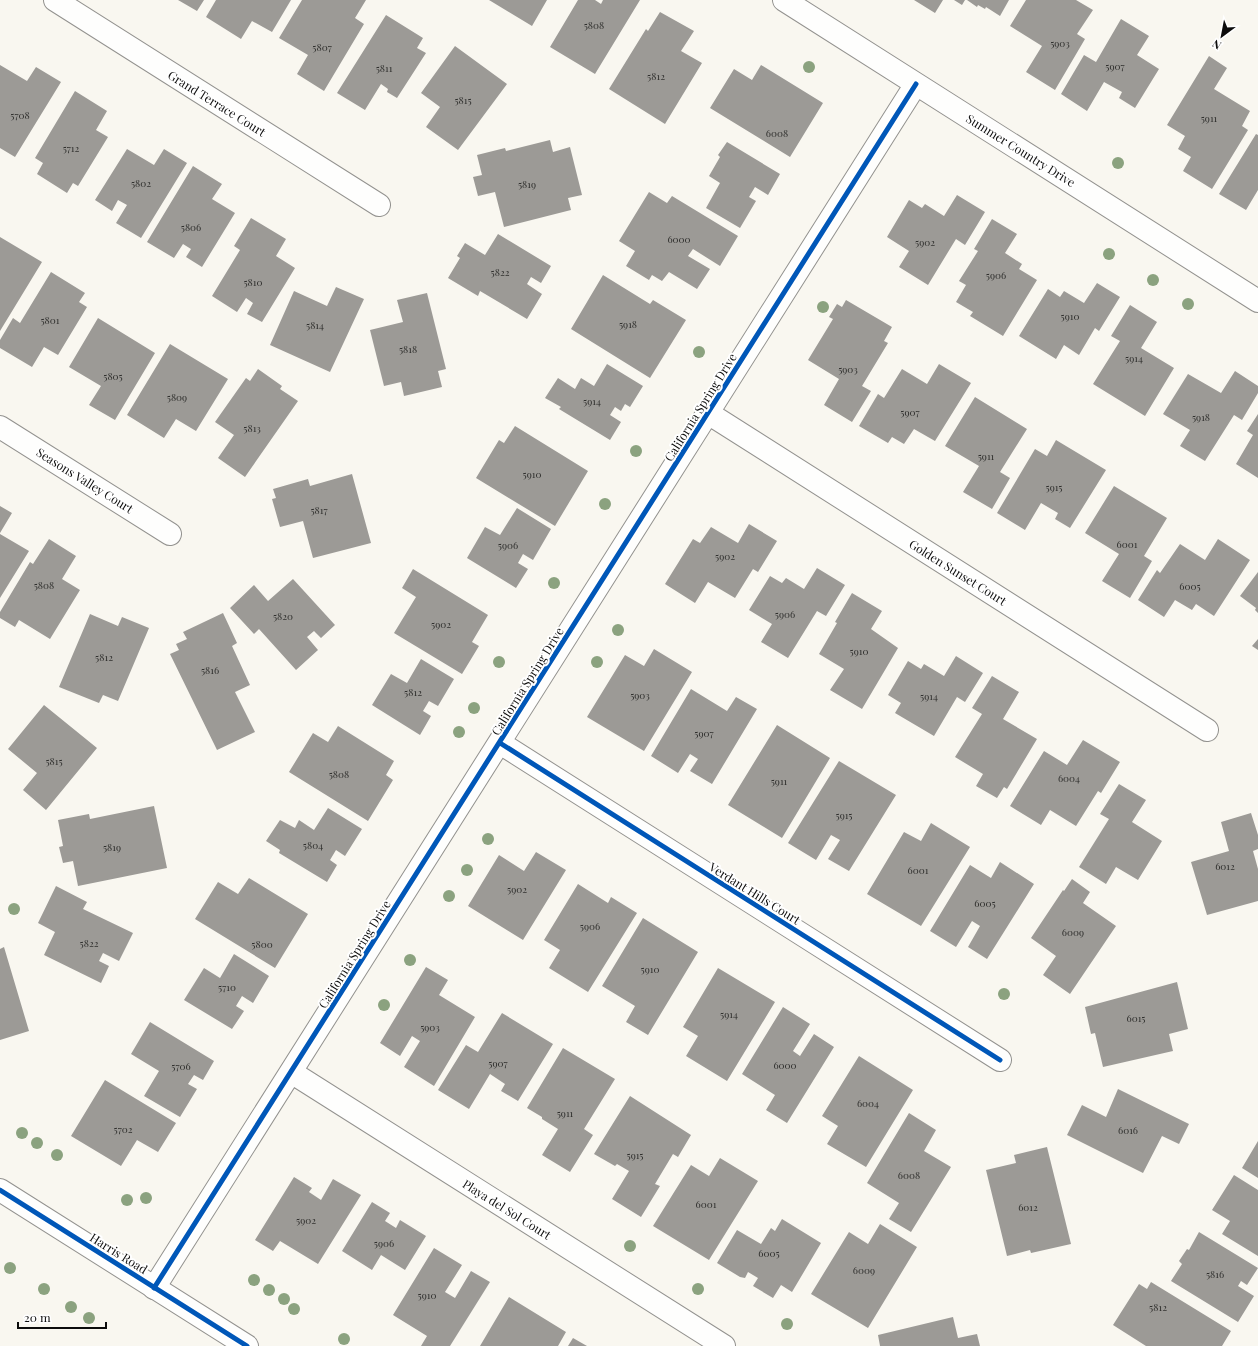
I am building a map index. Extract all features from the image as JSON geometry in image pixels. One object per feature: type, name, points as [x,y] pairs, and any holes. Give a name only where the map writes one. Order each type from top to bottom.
[{"type":"street","name":"Grand Terrace Court","points":[[55,0],[379,205]]},
{"type":"street","name":"Summer Country Drive","points":[[784,0],[1258,301]]},
{"type":"street","name":"California Spring Drive","points":[[154,1288],[916,84]]},
{"type":"street","name":"Golden Sunset Court","points":[[708,413],[1207,730]]},
{"type":"street","name":"Seasons Valley Court","points":[[0,427],[170,534]]},
{"type":"street","name":"Verdant Hills Court","points":[[500,743],[1000,1060]]},
{"type":"street","name":"Playa del Sol Court","points":[[291,1072],[724,1346]]},
{"type":"street","name":"Harris Road","points":[[0,1190],[247,1346]]},
{"type":"building","points":[[178,0],[204,0],[197,11]]},
{"type":"building","points":[[216,0],[291,0],[272,32],[252,21],[241,39],[206,17]]},
{"type":"building","points":[[302,0],[366,0],[355,18],[364,24],[324,91],[297,74],[308,55],[279,38]]},
{"type":"building","points":[[489,0],[547,0],[532,26]]},
{"type":"building","points":[[578,0],[595,0],[601,4],[603,0],[640,0],[595,74],[550,47]]},
{"type":"building","points":[[914,0],[943,0],[935,13]]},
{"type":"building","points":[[954,0],[965,0],[962,5]]},
{"type":"building","points":[[967,0],[1009,0],[1000,16],[986,7],[985,9],[978,5],[977,7]]},
{"type":"building","points":[[1026,0],[1076,0],[1093,10],[1077,34],[1085,39],[1055,90],[1026,72],[1042,46],[1010,26]]},
{"type":"building","points":[[660,12],[694,31],[681,51],[702,63],[665,124],[609,89],[646,29],[648,31]]},
{"type":"building","points":[[386,15],[423,38],[417,48],[426,53],[397,98],[387,92],[388,89],[381,84],[365,110],[337,93]]},
{"type":"building","points":[[1121,19],[1149,36],[1137,55],[1159,69],[1135,108],[1119,98],[1122,92],[1104,82],[1087,111],[1061,94],[1084,55],[1096,62]]},
{"type":"building","points":[[455,46],[507,84],[458,150],[426,127],[440,107],[421,93]]},
{"type":"building","points":[[1209,56],[1227,68],[1214,89],[1250,111],[1242,126],[1248,130],[1212,189],[1183,171],[1191,157],[1178,149],[1185,136],[1167,125]]},
{"type":"building","points":[[0,65],[27,81],[36,67],[61,82],[15,157],[0,148]]},
{"type":"building","points":[[761,65],[823,103],[790,157],[710,108],[734,69],[752,80]]},
{"type":"building","points":[[75,91],[107,111],[96,130],[108,137],[78,186],[73,183],[67,193],[37,174],[43,163],[35,158]]},
{"type":"building","points":[[1256,134],[1258,135],[1258,190],[1246,210],[1219,194]]},
{"type":"building","points":[[550,140],[553,152],[570,147],[582,195],[568,198],[571,210],[504,227],[495,192],[478,196],[473,177],[482,175],[477,155],[505,148],[506,151]]},
{"type":"building","points":[[727,142],[780,174],[768,195],[755,187],[749,197],[756,201],[740,228],[706,208],[720,183],[709,176],[720,157],[718,155]]},
{"type":"building","points":[[127,149],[154,165],[164,149],[187,163],[141,238],[116,223],[127,205],[118,200],[112,211],[95,200]]},
{"type":"building","points":[[193,166],[222,184],[212,199],[235,213],[202,267],[186,257],[191,249],[183,244],[174,258],[147,242]]},
{"type":"building","points":[[649,192],[667,203],[672,196],[738,236],[720,266],[693,249],[688,256],[710,269],[697,289],[669,272],[662,281],[652,275],[649,280],[626,266],[635,251],[619,241]]},
{"type":"building","points":[[957,195],[985,212],[965,245],[956,239],[928,285],[899,267],[909,251],[887,237],[909,200],[922,208],[925,204],[944,216]]},
{"type":"building","points":[[251,218],[286,239],[276,256],[295,268],[262,322],[247,314],[253,303],[246,298],[237,312],[212,296],[240,250],[234,246]]},
{"type":"building","points":[[992,219],[1017,234],[1005,253],[1022,264],[1019,269],[1037,280],[1003,336],[970,316],[973,312],[956,302],[966,285],[959,281],[978,251],[974,249]]},
{"type":"building","points":[[498,234],[551,266],[541,283],[531,277],[527,284],[542,294],[527,319],[480,291],[478,296],[448,278],[460,258],[457,256],[465,243],[485,255]]},
{"type":"building","points":[[0,237],[42,262],[0,331]]},
{"type":"building","points":[[51,272],[85,293],[79,302],[87,307],[58,355],[44,347],[32,367],[0,348],[0,340],[13,318],[20,323]]},
{"type":"building","points":[[603,275],[650,304],[653,300],[686,320],[650,378],[571,329]]},
{"type":"building","points":[[1097,283],[1120,297],[1099,331],[1095,328],[1079,355],[1064,345],[1056,359],[1019,336],[1048,289],[1060,297],[1064,291],[1084,303]]},
{"type":"building","points":[[336,287],[364,299],[330,372],[270,345],[294,291],[327,306]]},
{"type":"building","points":[[427,293],[446,369],[438,371],[442,387],[404,396],[401,382],[384,386],[370,330],[403,322],[397,300]]},
{"type":"building","points":[[846,300],[892,327],[884,341],[888,343],[862,386],[871,391],[852,422],[824,405],[839,379],[808,360],[833,319],[829,317],[837,304],[842,307]]},
{"type":"building","points":[[1130,305],[1157,322],[1141,348],[1174,368],[1145,416],[1093,384],[1120,341],[1111,336]]},
{"type":"building","points":[[98,318],[155,353],[115,420],[89,405],[101,386],[69,367]]},
{"type":"building","points":[[170,344],[228,379],[196,431],[176,419],[164,438],[127,415]]},
{"type":"building","points":[[607,364],[643,386],[630,407],[625,404],[621,411],[615,407],[610,415],[621,422],[610,440],[559,409],[561,407],[545,398],[558,378],[575,389],[581,378],[594,386]]},
{"type":"building","points":[[939,364],[971,383],[935,441],[914,429],[904,444],[892,437],[888,443],[859,426],[878,394],[884,398],[902,369],[927,384]]},
{"type":"building","points":[[258,369],[282,386],[280,389],[298,401],[245,477],[218,458],[234,435],[215,422],[246,378],[250,381]]},
{"type":"building","points":[[1235,371],[1258,386],[1258,393],[1242,420],[1234,415],[1205,461],[1180,446],[1190,430],[1163,414],[1188,374],[1221,393]]},
{"type":"building","points":[[975,397],[1027,429],[1000,472],[1010,478],[992,509],[963,492],[979,466],[945,446]]},
{"type":"building","points":[[1258,414],[1258,478],[1236,464],[1253,435],[1247,431]]},
{"type":"building","points":[[515,426],[588,471],[555,526],[476,478],[499,440],[504,443]]},
{"type":"building","points":[[1056,440],[1106,470],[1070,528],[1055,519],[1058,513],[1041,503],[1025,530],[997,513],[1035,449],[1047,456]]},
{"type":"building","points":[[352,474],[371,543],[313,558],[303,521],[280,527],[272,499],[276,498],[273,489],[308,479],[310,486]]},
{"type":"building","points":[[1114,486],[1167,518],[1144,556],[1152,561],[1130,598],[1102,581],[1119,554],[1085,533]]},
{"type":"building","points":[[0,506],[12,513],[0,533]]},
{"type":"building","points":[[517,508],[551,529],[533,560],[523,554],[518,563],[528,569],[516,588],[467,558],[485,527],[500,535]]},
{"type":"building","points":[[749,524],[777,541],[758,572],[753,569],[735,598],[708,582],[695,603],[665,584],[693,539],[700,543],[711,527],[738,543]]},
{"type":"building","points":[[0,534],[29,551],[0,598]]},
{"type":"building","points":[[49,539],[76,556],[62,579],[80,590],[50,639],[19,620],[15,627],[0,618],[0,612],[30,562],[33,564]]},
{"type":"building","points":[[1218,539],[1250,560],[1214,616],[1196,604],[1192,610],[1175,600],[1164,617],[1138,600],[1157,570],[1160,573],[1180,544],[1205,560]]},
{"type":"building","points":[[817,568],[845,585],[826,616],[817,611],[788,658],[761,642],[772,624],[749,610],[770,576],[782,583],[786,578],[804,589]]},
{"type":"building","points":[[413,569],[488,615],[472,642],[479,646],[462,674],[394,633],[416,597],[402,588]]},
{"type":"building","points":[[1258,572],[1258,613],[1255,610],[1256,608],[1240,596]]},
{"type":"building","points":[[293,579],[335,625],[321,638],[314,631],[307,637],[318,650],[296,670],[259,629],[254,634],[230,608],[254,585],[268,601]]},
{"type":"building","points":[[852,593],[882,611],[871,629],[898,648],[862,709],[830,690],[844,669],[819,654]]},
{"type":"building","points":[[223,613],[237,643],[232,646],[250,685],[235,692],[255,732],[217,750],[170,654],[179,650],[176,644],[187,639],[183,632]]},
{"type":"building","points":[[90,614],[118,626],[122,617],[149,628],[118,701],[103,695],[99,703],[59,687]]},
{"type":"building","points":[[1258,639],[1258,650],[1252,646]]},
{"type":"building","points":[[654,649],[692,672],[644,751],[587,717],[625,655],[644,666]]},
{"type":"building","points":[[956,656],[983,673],[965,702],[957,697],[934,736],[895,713],[901,703],[888,695],[908,661],[921,669],[924,664],[944,676]]},
{"type":"building","points":[[421,659],[454,679],[438,706],[429,701],[423,711],[431,716],[420,735],[372,705],[391,674],[407,683]]},
{"type":"building","points":[[992,676],[1019,692],[1003,719],[1037,739],[1007,789],[1004,787],[997,798],[976,786],[983,774],[955,757],[982,714],[972,708]]},
{"type":"building","points":[[691,689],[727,711],[736,697],[757,709],[712,784],[690,771],[698,759],[690,754],[678,773],[651,756]]},
{"type":"building","points":[[44,705],[97,748],[46,810],[23,790],[37,773],[8,749]]},
{"type":"building","points":[[777,725],[830,758],[782,838],[728,805]]},
{"type":"building","points":[[338,726],[394,761],[386,775],[393,780],[368,821],[289,772],[313,733],[328,742]]},
{"type":"building","points":[[1083,740],[1120,762],[1101,793],[1098,791],[1076,826],[1050,810],[1041,825],[1010,806],[1044,751],[1067,765]]},
{"type":"building","points":[[839,761],[896,795],[849,871],[828,859],[840,840],[831,835],[816,860],[788,843]]},
{"type":"building","points":[[1119,784],[1146,800],[1132,822],[1162,841],[1138,880],[1116,867],[1106,884],[1079,867],[1109,819],[1100,814]]},
{"type":"building","points":[[154,806],[167,868],[78,886],[73,861],[63,863],[59,847],[63,846],[58,820],[89,814],[90,819]]},
{"type":"building","points":[[328,808],[362,829],[345,856],[336,850],[330,860],[337,865],[327,882],[279,853],[280,850],[266,841],[280,820],[295,828],[299,820],[314,830]]},
{"type":"building","points":[[1251,813],[1258,835],[1258,849],[1253,851],[1258,869],[1258,901],[1207,915],[1191,862],[1229,851],[1221,822]]},
{"type":"building","points":[[931,823],[970,847],[921,926],[867,894],[904,832],[921,841]]},
{"type":"building","points":[[536,852],[566,870],[523,940],[468,906],[499,855],[524,871]]},
{"type":"building","points":[[1000,862],[1034,884],[987,959],[968,947],[980,926],[972,921],[956,947],[930,931],[970,865],[991,878]]},
{"type":"building","points":[[249,878],[308,914],[275,968],[195,919],[218,882],[238,894]]},
{"type":"building","points":[[1072,879],[1090,892],[1083,903],[1116,926],[1070,994],[1043,975],[1056,956],[1031,938]]},
{"type":"building","points":[[578,884],[608,903],[611,897],[637,913],[588,992],[549,968],[560,950],[544,940]]},
{"type":"building","points":[[56,886],[87,902],[83,909],[133,933],[119,961],[103,953],[99,961],[109,966],[101,983],[44,955],[55,932],[38,923]]},
{"type":"building","points":[[643,918],[698,952],[648,1035],[626,1022],[635,1006],[602,986]]},
{"type":"building","points":[[4,947],[29,1031],[0,1040],[0,949]]},
{"type":"building","points":[[234,954],[269,976],[253,1003],[242,996],[236,1006],[244,1011],[232,1029],[184,1000],[204,968],[220,978]]},
{"type":"building","points":[[426,967],[448,980],[439,995],[475,1017],[434,1086],[404,1067],[420,1041],[412,1036],[400,1056],[380,1043]]},
{"type":"building","points":[[718,968],[775,1002],[727,1081],[686,1056],[698,1036],[683,1027]]},
{"type":"building","points":[[1177,982],[1188,1029],[1169,1034],[1173,1051],[1103,1067],[1095,1033],[1091,1034],[1085,1007]]},
{"type":"building","points":[[783,1007],[810,1024],[793,1051],[800,1056],[814,1034],[834,1047],[787,1123],[766,1110],[775,1095],[742,1074]]},
{"type":"building","points":[[502,1013],[553,1044],[518,1101],[501,1091],[505,1084],[490,1074],[469,1109],[438,1090],[466,1045],[478,1052]]},
{"type":"building","points":[[150,1022],[214,1061],[203,1080],[194,1075],[188,1084],[197,1089],[180,1117],[144,1096],[159,1071],[131,1054]]},
{"type":"building","points":[[563,1048],[615,1079],[584,1129],[593,1135],[570,1172],[542,1155],[558,1129],[527,1108]]},
{"type":"building","points":[[859,1056],[913,1090],[866,1167],[827,1144],[838,1126],[822,1116]]},
{"type":"building","points":[[105,1080],[176,1123],[158,1152],[137,1140],[121,1166],[71,1136]]},
{"type":"building","points":[[1118,1089],[1189,1124],[1179,1144],[1162,1136],[1143,1173],[1067,1135],[1082,1105],[1106,1117]]},
{"type":"building","points":[[630,1096],[691,1135],[678,1157],[673,1154],[655,1184],[660,1186],[641,1217],[612,1199],[629,1171],[617,1164],[615,1166],[594,1154]]},
{"type":"building","points":[[909,1113],[936,1130],[924,1151],[951,1167],[911,1232],[889,1219],[899,1203],[867,1183]]},
{"type":"building","points":[[1258,1141],[1258,1178],[1242,1168]]},
{"type":"building","points":[[1047,1147],[1071,1244],[1031,1253],[1030,1250],[1007,1256],[986,1170],[1016,1163],[1014,1155]]},
{"type":"building","points":[[720,1158],[758,1181],[709,1260],[653,1226],[691,1165],[709,1176]]},
{"type":"building","points":[[1234,1175],[1258,1190],[1258,1256],[1222,1234],[1230,1221],[1212,1210]]},
{"type":"building","points":[[294,1177],[312,1188],[309,1192],[321,1200],[333,1179],[361,1195],[318,1264],[280,1241],[273,1251],[255,1240]]},
{"type":"building","points":[[372,1202],[390,1213],[385,1221],[396,1228],[400,1220],[426,1236],[405,1270],[381,1255],[372,1270],[342,1251]]},
{"type":"building","points":[[782,1219],[821,1243],[792,1292],[781,1285],[773,1298],[753,1286],[758,1278],[748,1272],[745,1278],[740,1277],[717,1263],[737,1230],[761,1244],[771,1228],[775,1231]]},
{"type":"building","points":[[880,1224],[917,1247],[868,1328],[811,1294],[849,1232],[868,1244]]},
{"type":"building","points":[[1199,1232],[1258,1268],[1247,1285],[1241,1281],[1238,1286],[1254,1296],[1238,1322],[1171,1281],[1182,1264],[1179,1261],[1187,1249],[1189,1250]]},
{"type":"building","points":[[434,1248],[462,1265],[445,1292],[455,1298],[471,1271],[490,1282],[450,1346],[421,1346],[427,1336],[393,1315]]},
{"type":"building","points":[[1151,1282],[1231,1331],[1222,1346],[1146,1346],[1113,1325],[1139,1284],[1147,1289]]},
{"type":"building","points":[[509,1297],[566,1332],[558,1346],[480,1346]]},
{"type":"building","points":[[953,1317],[958,1338],[977,1334],[980,1346],[880,1346],[878,1335]]},
{"type":"building","points":[[573,1338],[587,1346],[568,1346]]},
{"type":"cycle path","points":[[154,1288],[916,84]]},
{"type":"cycle path","points":[[500,743],[1000,1060]]},
{"type":"cycle path","points":[[0,1190],[247,1346]]}]
